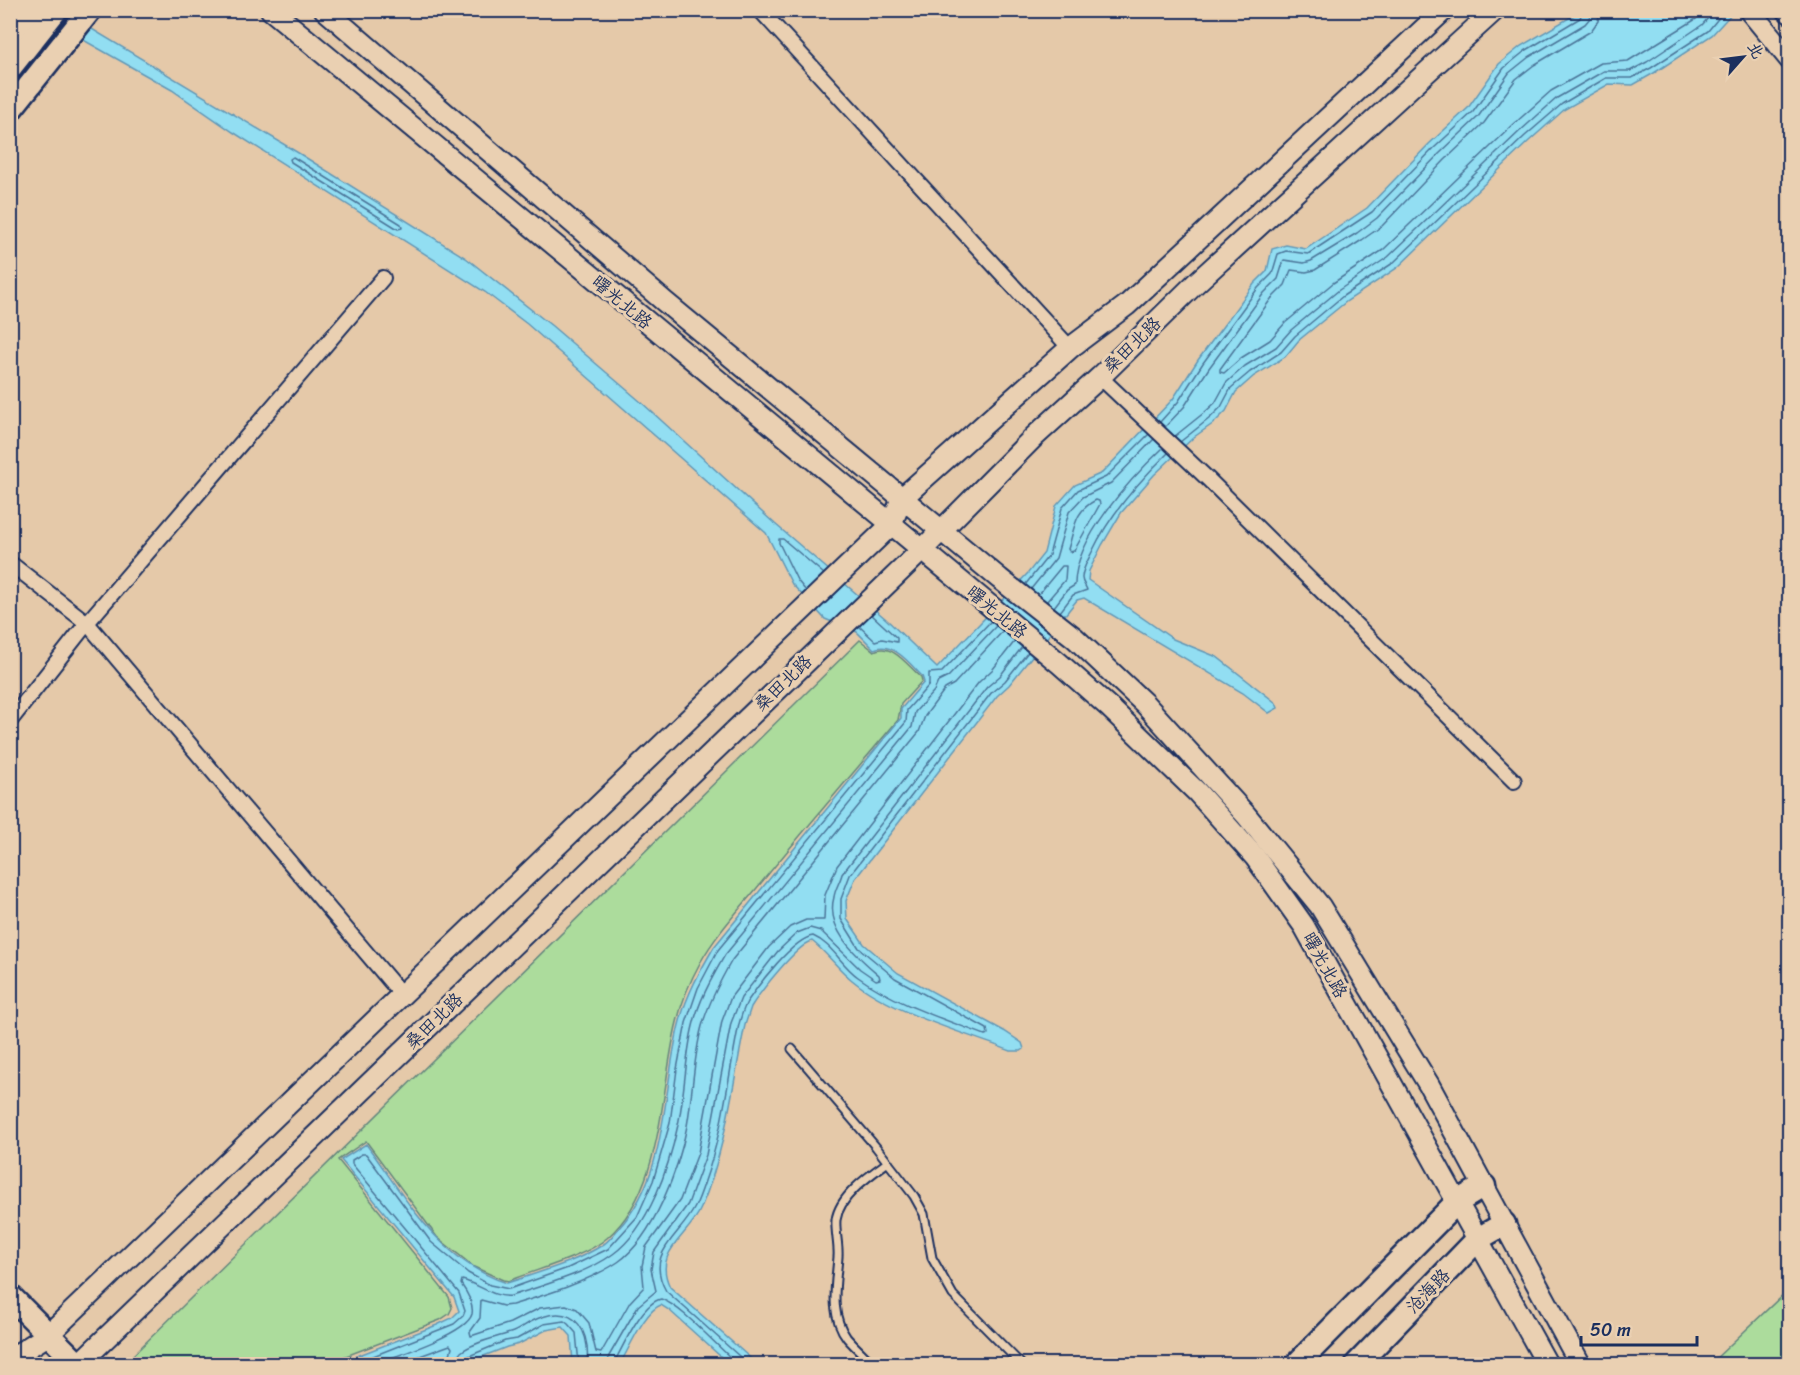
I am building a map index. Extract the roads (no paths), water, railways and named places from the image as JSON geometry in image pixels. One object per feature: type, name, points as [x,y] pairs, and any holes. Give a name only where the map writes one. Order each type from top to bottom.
[{"type":"main road","points":[[10,34],[29,10]]},
{"type":"main road","points":[[10,68],[56,10]]},
{"type":"main road","points":[[10,110],[90,10]]},
{"type":"main road","name":"曙光北路","points":[[271,10],[1059,663],[1110,708],[1197,792],[1255,857],[1304,926],[1547,1365]]},
{"type":"main road","name":"曙光北路","points":[[325,10],[665,302],[1000,579],[1075,638],[1153,712],[1246,815],[1320,906],[1429,1085],[1580,1365]]},
{"type":"main road","name":"桑田北路","points":[[10,1359],[48,1335],[798,615],[891,525],[902,498],[1070,348],[1127,305],[1444,10]]},
{"type":"main road","name":"桑田北路","points":[[79,1365],[922,550],[1034,437],[1100,377],[1196,283],[1495,10]]},
{"type":"main road","points":[[1749,10],[1790,60]]},
{"type":"main road","points":[[1297,1365],[1457,1202],[1484,1186]]},
{"type":"main road","name":"沧海路","points":[[1357,1365],[1478,1239],[1504,1224]]},
{"type":"main road","points":[[10,1296],[79,1365]]},
{"type":"street","points":[[760,10],[1070,348]]},
{"type":"street","points":[[10,721],[87,623],[383,278]]},
{"type":"street","points":[[1100,377],[1209,480],[1514,781]]},
{"type":"street","points":[[10,563],[87,623],[402,995]]},
{"type":"lane","points":[[792,1049],[914,1196],[924,1214],[932,1258],[953,1295],[1021,1365]]},
{"type":"lane","points":[[873,1365],[847,1337],[838,1321],[834,1298],[839,1247],[836,1220],[849,1195],[864,1179],[888,1162]]},
{"type":"water","points":[[32,11],[62,11],[300,154],[466,258],[552,326],[641,402],[775,524],[886,619],[937,668],[1028,573],[1044,553],[1056,506],[1075,485],[1102,473],[1173,399],[1198,360],[1254,284],[1267,271],[1272,249],[1286,245],[1306,249],[1367,208],[1429,144],[1468,108],[1499,64],[1521,46],[1581,11],[1734,11],[1712,35],[1654,73],[1633,85],[1609,84],[1565,109],[1397,268],[1347,301],[1299,340],[1285,357],[1254,376],[1236,392],[1226,411],[1194,437],[1154,475],[1121,513],[1089,571],[1088,580],[1173,639],[1217,657],[1276,703],[1278,708],[1269,713],[1243,693],[1084,598],[1077,600],[1009,685],[997,696],[855,879],[846,901],[847,919],[864,944],[898,973],[1004,1031],[1022,1043],[1024,1049],[1011,1051],[928,1021],[887,1002],[852,980],[812,941],[788,960],[756,1000],[745,1025],[728,1118],[710,1186],[695,1218],[669,1254],[666,1274],[670,1287],[757,1364],[729,1364],[661,1305],[655,1308],[643,1322],[620,1364],[573,1364],[571,1336],[563,1327],[546,1330],[519,1344],[463,1364],[336,1364],[437,1325],[452,1318],[459,1311],[454,1297],[341,1160],[366,1144],[410,1206],[443,1244],[462,1260],[483,1273],[507,1283],[569,1262],[606,1242],[635,1206],[647,1182],[662,1129],[680,1021],[690,992],[714,947],[901,718],[901,709],[924,682],[922,676],[901,655],[888,648],[874,649],[857,632],[825,619],[792,584],[766,533],[527,324],[485,292],[233,132],[172,90]]}]
